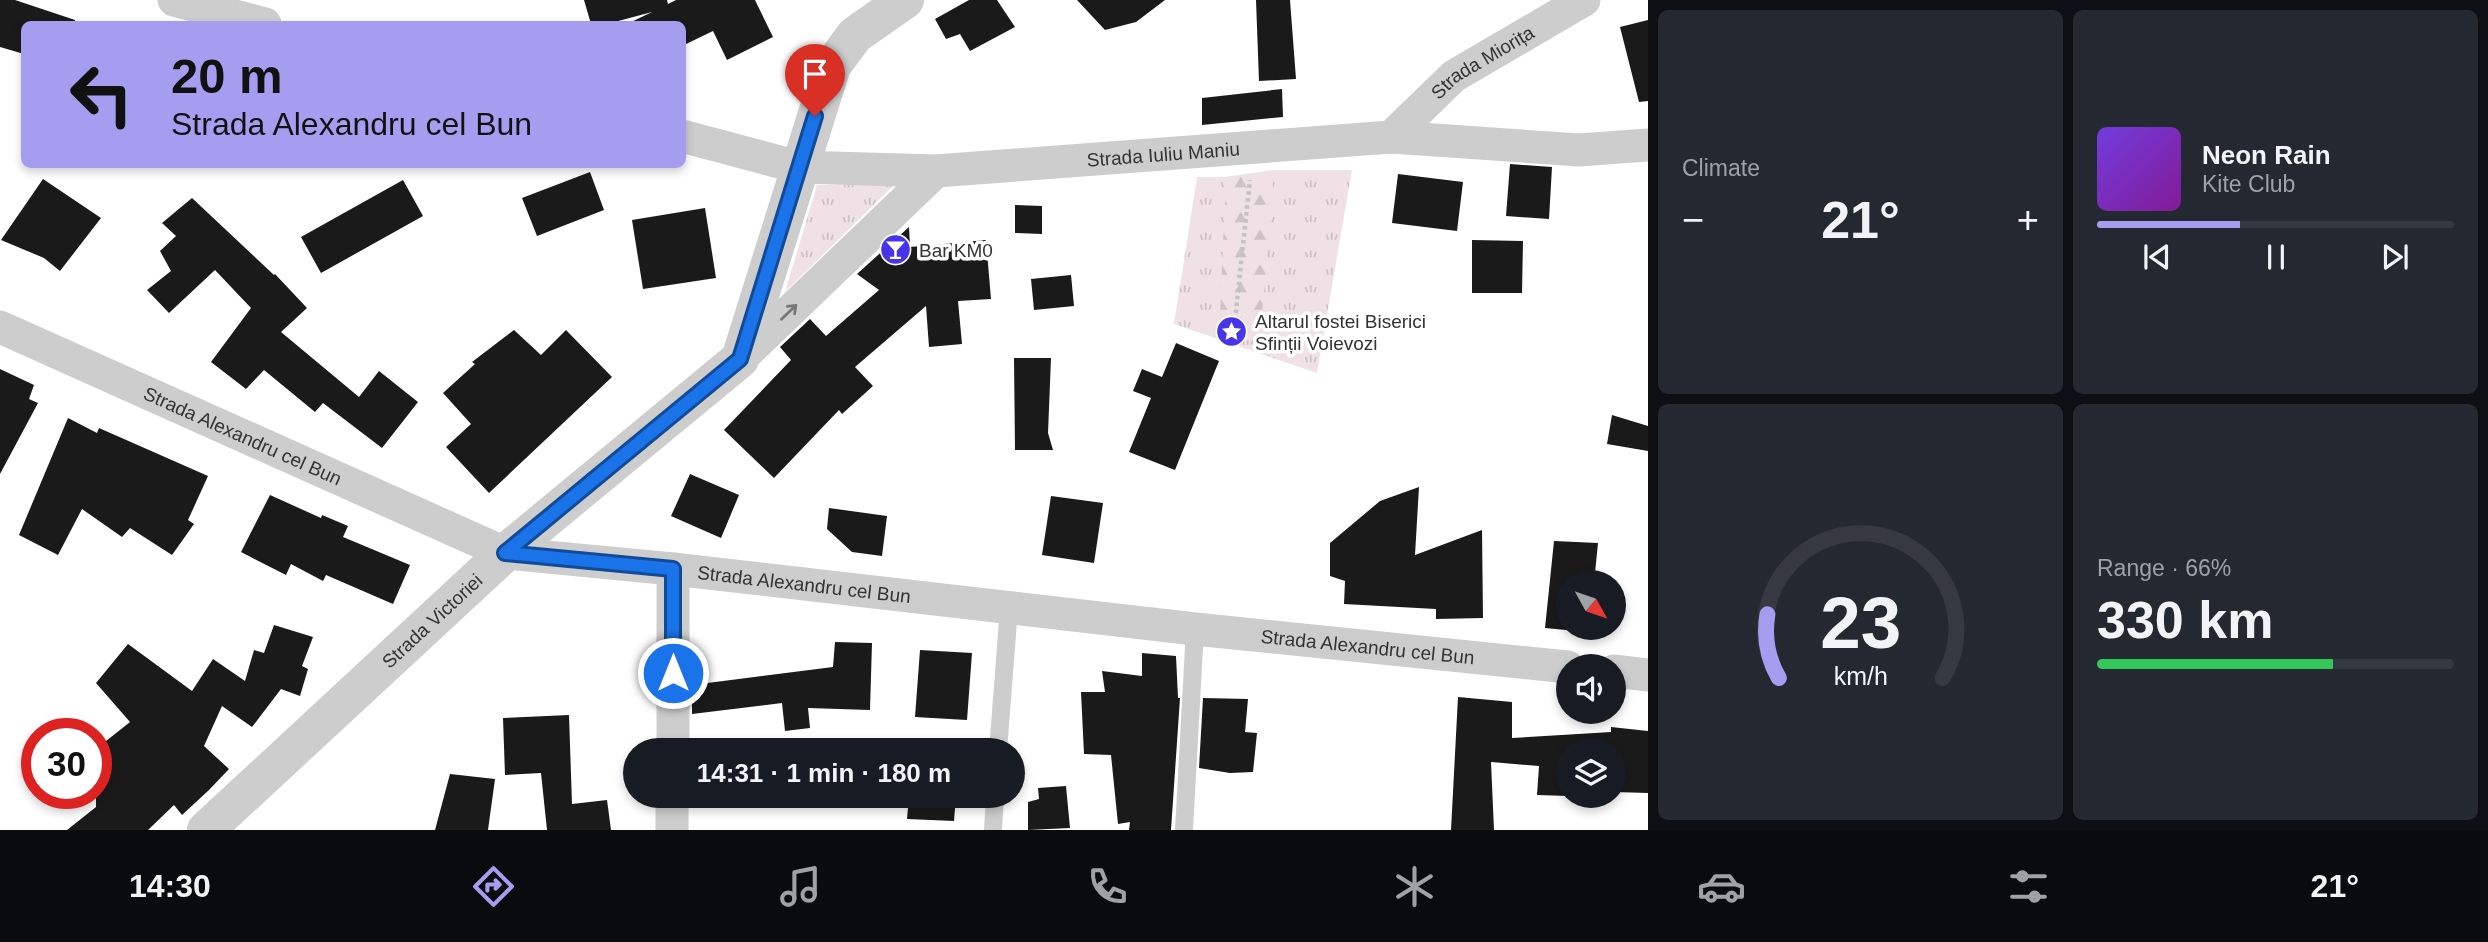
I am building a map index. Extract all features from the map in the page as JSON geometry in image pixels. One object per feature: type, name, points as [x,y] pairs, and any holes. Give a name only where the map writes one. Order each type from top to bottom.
[{"type":"street","points":[[174,0],[254,21]]},
{"type":"street","points":[[740,359],[798,167],[832,66],[855,35],[905,0]]},
{"type":"street","name":"Strada Miorița","points":[[1391,137],[1454,76],[1584,0]]},
{"type":"street","name":"Strada Iuliu Maniu","points":[[686,137],[798,167],[936,171],[1391,137],[1579,150],[1648,145]]},
{"type":"street","points":[[740,359],[936,171]]},
{"type":"street","name":"Strada Alexandru cel Bun","points":[[0,327],[505,553],[1556,666]]},
{"type":"street","name":"Strada Victoriei","points":[[206,830],[505,553],[740,359]]},
{"type":"street","points":[[673,569],[673,738]]},
{"type":"street","points":[[1626,672],[1648,675]]},
{"type":"street","points":[[672,830],[673,808]]},
{"type":"lane","points":[[1000,738],[1009,608]]},
{"type":"lane","points":[[1184,830],[1195,629]]},
{"type":"lane","points":[[993,830],[994,808]]},
{"type":"path","points":[[1235,320],[1253,148]]},
{"type":"green space","points":[[1274,170],[1352,170],[1317,373],[1174,324],[1197,177],[1226,177]]},
{"type":"green space","points":[[1274,170],[1260,340],[1219,341],[1226,177]]},
{"type":"green space","points":[[817,185],[894,185],[785,292]]},
{"type":"building","points":[[0,0],[15,0],[75,20],[21,21],[21,53],[0,47]]},
{"type":"building","points":[[584,0],[667,0],[668,4],[676,0],[755,0],[773,37],[727,60],[713,31],[686,44],[686,21],[633,21],[652,12],[618,21],[590,21]]},
{"type":"building","points":[[969,0],[997,0],[1015,27],[970,51],[960,34],[946,39],[935,19]]},
{"type":"building","points":[[1077,0],[1165,0],[1136,22],[1105,30]]},
{"type":"building","points":[[1256,0],[1290,0],[1296,79],[1259,81]]},
{"type":"building","points":[[1648,20],[1648,101],[1639,102],[1620,27]]},
{"type":"building","points":[[1282,89],[1283,117],[1202,125],[1202,98]]},
{"type":"building","points":[[1510,164],[1552,167],[1549,219],[1506,216]]},
{"type":"building","points":[[590,172],[604,210],[537,236],[522,198]]},
{"type":"building","points":[[1398,174],[1463,182],[1457,231],[1392,223]]},
{"type":"building","points":[[43,179],[101,218],[60,271],[44,258],[1,240]]},
{"type":"building","points":[[403,180],[423,216],[321,273],[301,237]]},
{"type":"building","points":[[192,198],[275,274],[307,308],[281,332],[359,397],[379,371],[418,402],[382,448],[323,403],[315,412],[264,370],[246,389],[211,362],[251,308],[215,270],[169,313],[147,290],[171,271],[160,251],[176,236],[162,223]]},
{"type":"building","points":[[1015,205],[1042,206],[1042,234],[1015,233]]},
{"type":"building","points":[[705,208],[716,278],[643,289],[632,220]]},
{"type":"building","points":[[909,227],[910,247],[986,240],[991,299],[958,301],[962,344],[929,347],[926,306],[855,367],[873,386],[842,414],[839,410],[774,478],[724,430],[791,360],[780,347],[810,319],[826,336],[879,290],[857,274]]},
{"type":"building","points":[[1472,240],[1523,241],[1522,293],[1472,293]]},
{"type":"building","points":[[1071,275],[1074,306],[1034,310],[1031,279]]},
{"type":"building","points":[[514,330],[541,355],[566,330],[612,377],[489,493],[446,447],[471,424],[443,393],[475,364],[472,362]]},
{"type":"building","points":[[1176,343],[1219,361],[1175,470],[1129,452],[1151,398],[1133,391],[1142,369],[1162,377]]},
{"type":"building","points":[[1014,358],[1051,358],[1048,433],[1053,450],[1015,450]]},
{"type":"building","points":[[0,369],[34,385],[29,399],[38,403],[0,474]]},
{"type":"building","points":[[1612,415],[1648,426],[1648,451],[1607,444]]},
{"type":"building","points":[[68,418],[97,433],[99,428],[208,476],[188,520],[194,524],[172,555],[130,528],[122,537],[82,509],[58,555],[19,535]]},
{"type":"building","points":[[690,474],[739,495],[721,538],[671,516]]},
{"type":"building","points":[[1419,487],[1415,555],[1482,530],[1483,618],[1436,619],[1436,609],[1344,604],[1345,581],[1330,576],[1330,543],[1380,501]]},
{"type":"building","points":[[270,495],[321,518],[322,515],[348,526],[343,537],[410,565],[393,604],[326,575],[323,581],[291,564],[286,575],[241,552]]},
{"type":"building","points":[[1051,496],[1103,503],[1094,563],[1042,555]]},
{"type":"building","points":[[829,508],[887,516],[882,556],[852,552],[827,529]]},
{"type":"building","points":[[1554,541],[1598,543],[1595,570],[1556,570],[1556,629],[1545,628]]},
{"type":"building","points":[[274,625],[313,637],[302,666],[308,669],[300,696],[281,689],[252,727],[222,706],[204,746],[229,769],[182,815],[174,805],[148,830],[67,830],[93,809],[112,809],[112,736],[130,722],[96,683],[128,644],[192,691],[213,659],[245,681],[254,650],[264,653]]},
{"type":"building","points":[[835,642],[872,643],[870,710],[808,708],[810,728],[785,731],[782,703],[692,714],[692,685],[833,667]]},
{"type":"building","points":[[920,650],[972,653],[967,720],[915,717]]},
{"type":"building","points":[[1142,653],[1176,656],[1180,698],[1171,830],[1129,830],[1130,822],[1118,824],[1111,755],[1084,754],[1081,692],[1105,692],[1102,671],[1142,676]]},
{"type":"building","points":[[1458,697],[1512,702],[1512,738],[1611,732],[1611,727],[1648,731],[1648,793],[1626,792],[1626,738],[1556,738],[1556,796],[1537,795],[1539,766],[1491,762],[1494,830],[1451,830]]},
{"type":"building","points":[[1203,698],[1248,699],[1245,732],[1257,733],[1253,772],[1230,773],[1199,768]]},
{"type":"building","points":[[569,715],[572,804],[607,800],[611,830],[547,830],[541,773],[505,775],[503,718]]},
{"type":"building","points":[[450,774],[495,779],[488,830],[435,830]]},
{"type":"building","points":[[1066,786],[1070,828],[1028,830],[1028,802],[1039,799],[1038,788]]},
{"type":"building","points":[[908,808],[955,808],[954,821],[907,819]]},
{"type":"place","name":"Bar KM0","points":[[896,250]]},
{"type":"place","name":"Altarul fostei Biserici Sfinții Voievozi","points":[[1232,332]]},
{"type":"route","points":[[673,673],[673,569],[505,553],[740,359],[815,116]]}]
